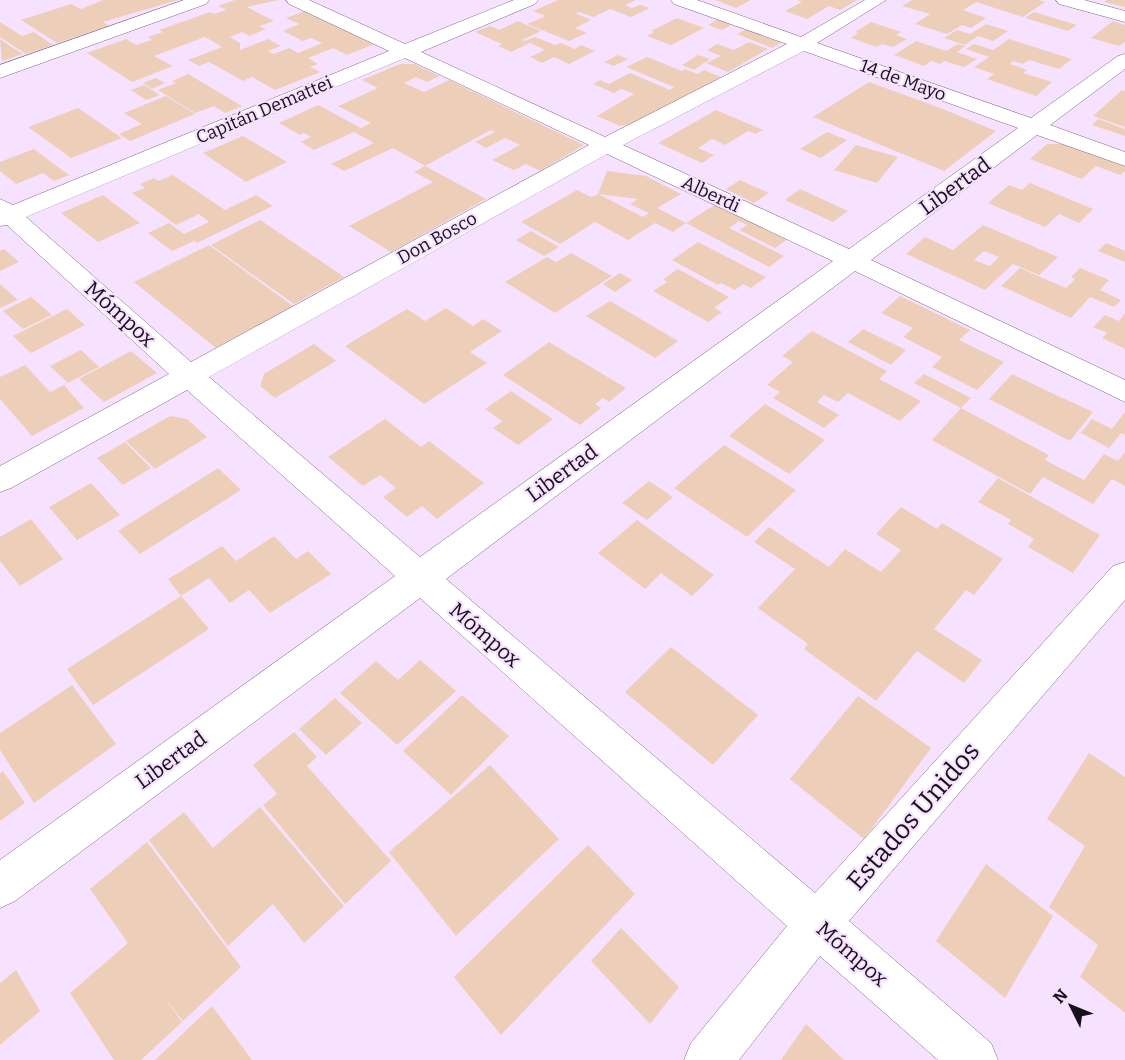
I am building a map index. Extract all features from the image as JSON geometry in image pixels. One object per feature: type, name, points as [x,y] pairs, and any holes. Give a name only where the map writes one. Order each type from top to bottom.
[{"type":"street","points":[[0,72],[200,0]]},
{"type":"street","name":"Alberdi","points":[[294,0],[852,260],[1125,392]]},
{"type":"street","name":"Capitán Demattei","points":[[3,213],[529,0]]},
{"type":"street","name":"14 de Mayo","points":[[680,0],[1125,159]]},
{"type":"street","name":"Don Bosco","points":[[0,480],[606,145],[802,44],[877,0]]},
{"type":"street","points":[[1065,0],[1125,17]]},
{"type":"street","name":"Libertad","points":[[0,886],[1125,60]]},
{"type":"street","name":"Mómpox","points":[[3,213],[974,1060]]},
{"type":"street","name":"Estados Unidos","points":[[708,1060],[818,924],[1125,576]]},
{"type":"building","points":[[103,0],[178,0],[103,22],[109,26],[57,43],[21,20],[71,4],[81,9]]},
{"type":"building","points":[[235,0],[279,0],[247,7],[274,21],[259,26],[266,29],[249,36],[242,32],[230,37],[240,43],[240,50],[268,39],[281,46],[268,51],[274,54],[289,48],[298,53],[322,43],[311,38],[303,41],[283,31],[299,24],[286,18],[305,11],[375,44],[347,55],[333,48],[308,58],[318,64],[310,67],[320,72],[275,90],[252,77],[243,81],[209,62],[199,66],[188,60],[222,47],[205,37],[154,56],[173,66],[132,82],[87,53],[126,39],[136,45],[152,40],[148,37],[163,32],[159,30],[210,12],[214,14],[226,10],[218,6]]},
{"type":"building","points":[[558,0],[636,0],[625,5],[632,8],[640,5],[650,8],[631,17],[610,9],[593,17],[579,12],[575,13],[591,20],[575,28],[587,33],[569,41],[527,24],[546,16],[533,11]]},
{"type":"building","points":[[715,0],[751,0],[736,8]]},
{"type":"building","points":[[797,0],[857,0],[840,10],[829,6],[807,19],[785,11],[802,2]]},
{"type":"building","points":[[912,0],[1039,0],[1045,2],[1023,17],[976,2],[963,10],[986,18],[971,28],[962,25],[947,34],[915,24],[930,14],[902,6]]},
{"type":"building","points":[[1125,0],[1125,7],[1104,2]]},
{"type":"building","points":[[1034,12],[1077,25],[1068,31],[1025,18]]},
{"type":"building","points":[[677,18],[704,28],[671,45],[647,36],[655,32],[651,31]]},
{"type":"building","points":[[718,19],[731,25],[722,30],[708,25]]},
{"type":"building","points":[[518,21],[541,31],[522,40],[535,37],[555,45],[561,43],[575,49],[581,45],[595,51],[569,64],[554,57],[542,63],[530,57],[545,50],[530,43],[511,52],[498,46],[502,44],[475,32],[490,26],[499,30]]},
{"type":"building","points":[[1113,21],[1125,25],[1125,42],[1119,46],[1091,38]]},
{"type":"building","points":[[0,22],[22,36],[34,32],[53,45],[26,54],[0,37]]},
{"type":"building","points":[[871,22],[901,32],[896,35],[907,39],[893,47],[882,44],[877,47],[851,38],[858,33],[855,32]]},
{"type":"building","points":[[986,24],[1008,31],[993,41],[978,36],[965,45],[944,38],[957,30],[970,34]]},
{"type":"building","points":[[749,28],[784,41],[772,48],[737,34]]},
{"type":"building","points":[[0,39],[13,48],[23,54],[2,61]]},
{"type":"building","points":[[1009,39],[1072,59],[1059,69],[1029,60],[1023,64],[1013,61],[1010,64],[1027,70],[1023,73],[1052,82],[1036,96],[987,79],[994,74],[974,67],[989,57],[966,49],[974,44],[993,50]]},
{"type":"building","points":[[916,41],[946,51],[958,44],[965,46],[957,52],[977,59],[964,67],[944,61],[940,64],[931,61],[924,66],[894,55]]},
{"type":"building","points":[[749,42],[768,49],[728,72],[706,63],[721,56],[707,50],[717,44],[734,50]]},
{"type":"building","points":[[618,55],[628,59],[614,66],[604,62]]},
{"type":"building","points":[[698,55],[710,59],[694,70],[682,65]]},
{"type":"building","points":[[647,57],[682,71],[685,69],[698,74],[704,70],[721,77],[629,125],[620,126],[597,116],[634,94],[621,89],[614,93],[593,84],[600,80],[609,84],[630,73],[670,90],[674,87],[626,67]]},
{"type":"building","points":[[400,64],[414,64],[440,76],[427,82],[416,77],[404,83],[424,92],[449,80],[584,145],[540,171],[526,164],[514,170],[492,160],[520,145],[505,138],[486,148],[475,142],[495,132],[491,130],[425,166],[393,148],[344,171],[331,164],[374,143],[354,132],[314,150],[301,142],[311,137],[304,133],[300,135],[279,123],[318,105],[361,128],[371,123],[338,106],[378,88],[362,80]]},
{"type":"building","points":[[188,74],[242,106],[225,113],[214,106],[195,113],[158,90],[176,83],[172,81]]},
{"type":"building","points":[[156,78],[165,83],[152,89],[143,83]]},
{"type":"building","points":[[869,82],[996,131],[944,171],[813,117]]},
{"type":"building","points":[[144,85],[160,95],[146,100],[131,90]]},
{"type":"building","points":[[1122,90],[1125,91],[1125,127],[1093,116]]},
{"type":"building","points":[[166,96],[195,114],[130,141],[119,134],[142,124],[124,113]]},
{"type":"building","points":[[78,108],[122,138],[71,158],[28,127]]},
{"type":"building","points":[[716,110],[763,130],[755,134],[748,131],[725,145],[712,139],[698,148],[714,155],[702,163],[658,143]]},
{"type":"building","points":[[1098,119],[1125,129],[1125,136],[1092,125]]},
{"type":"building","points":[[827,132],[847,140],[821,158],[800,149]]},
{"type":"building","points":[[243,136],[287,162],[246,182],[203,153]]},
{"type":"building","points":[[1047,144],[1064,144],[1125,166],[1125,171],[1120,175],[1096,166],[1082,179],[1030,159]]},
{"type":"building","points":[[856,145],[898,157],[877,183],[834,170]]},
{"type":"building","points":[[34,149],[69,175],[54,181],[43,173],[16,184],[0,171],[0,162]]},
{"type":"building","points":[[425,166],[486,199],[391,252],[349,226],[433,182],[414,172]]},
{"type":"building","points":[[607,171],[646,176],[681,194],[657,208],[686,223],[673,232],[655,223],[628,240],[595,222],[560,244],[521,222],[577,190],[591,197],[598,194]],"holes":[[[598,194],[638,199],[630,204],[649,213],[643,217]]]},
{"type":"building","points":[[173,175],[225,210],[256,195],[273,206],[197,243],[194,241],[172,251],[148,233],[169,223],[184,234],[209,222],[199,214],[176,225],[132,193],[145,188],[140,184],[154,178],[158,181]]},
{"type":"building","points":[[740,180],[769,193],[754,203],[726,189]]},
{"type":"building","points":[[1030,183],[1093,209],[1079,223],[1059,214],[1045,227],[988,203],[1009,185],[1022,190]]},
{"type":"building","points":[[800,189],[848,211],[833,222],[785,200]]},
{"type":"building","points":[[103,195],[140,223],[98,242],[61,213]]},
{"type":"building","points":[[716,204],[795,234],[775,248],[739,230],[747,225],[739,221],[729,228],[784,256],[769,267],[686,223]]},
{"type":"building","points":[[260,220],[344,277],[294,304],[211,245]]},
{"type":"building","points":[[983,225],[1058,257],[1039,275],[1013,264],[985,290],[906,254],[925,237],[953,250]],"holes":[[[984,251],[999,257],[990,266],[974,260]]]},
{"type":"building","points":[[531,231],[559,247],[544,256],[516,240]]},
{"type":"building","points":[[698,242],[766,277],[751,288],[743,284],[735,290],[721,283],[718,285],[672,260]]},
{"type":"building","points":[[1106,243],[1125,251],[1125,262],[1098,251]]},
{"type":"building","points":[[209,245],[293,306],[216,348],[134,282]]},
{"type":"building","points":[[4,249],[19,262],[0,271],[0,251]]},
{"type":"building","points":[[571,253],[612,276],[555,313],[505,282],[547,257],[556,262]]},
{"type":"building","points":[[1020,268],[1066,288],[1075,279],[1071,277],[1080,268],[1109,280],[1100,290],[1121,300],[1114,307],[1090,297],[1071,318],[1001,286]]},
{"type":"building","points":[[678,269],[729,297],[714,308],[722,312],[708,322],[653,291],[667,282],[663,279]]},
{"type":"building","points":[[620,273],[632,280],[615,292],[603,284]]},
{"type":"building","points":[[0,284],[18,300],[0,308]]},
{"type":"building","points":[[900,296],[970,330],[959,340],[1004,362],[977,390],[932,367],[942,357],[903,337],[913,328],[881,313]]},
{"type":"building","points":[[31,297],[52,315],[23,329],[3,311]]},
{"type":"building","points":[[610,301],[678,341],[655,358],[586,316]]},
{"type":"building","points":[[446,308],[473,326],[483,319],[502,331],[470,352],[487,363],[424,404],[345,346],[407,309],[425,321]]},
{"type":"building","points":[[67,309],[85,325],[31,353],[13,336]]},
{"type":"building","points":[[1125,313],[1125,349],[1102,338],[1107,333],[1093,327],[1105,315],[1119,321]]},
{"type":"building","points":[[863,329],[906,350],[891,365],[848,342]]},
{"type":"building","points":[[812,331],[887,371],[879,379],[921,401],[900,421],[848,393],[838,402],[824,395],[817,402],[839,415],[824,428],[773,398],[780,392],[767,385],[793,362],[782,356]]},
{"type":"building","points":[[549,342],[626,388],[609,402],[603,398],[595,404],[601,408],[580,425],[503,375]]},
{"type":"building","points":[[314,344],[336,361],[275,398],[260,386],[264,374]]},
{"type":"building","points":[[81,350],[99,367],[68,383],[50,366]]},
{"type":"building","points":[[131,351],[157,373],[104,402],[79,379]]},
{"type":"building","points":[[25,365],[50,392],[64,385],[84,408],[32,436],[0,399],[0,377]]},
{"type":"building","points":[[924,374],[971,398],[961,408],[914,383]]},
{"type":"building","points":[[1012,374],[1093,412],[1070,441],[989,399]]},
{"type":"building","points":[[511,391],[553,419],[518,445],[493,428],[502,421],[485,409]]},
{"type":"building","points":[[765,404],[825,440],[789,474],[729,436]]},
{"type":"building","points":[[961,408],[1049,455],[1045,460],[1084,480],[1104,454],[1118,461],[1125,452],[1125,486],[1112,479],[1093,504],[1043,477],[1030,494],[932,440]]},
{"type":"building","points":[[1125,412],[1125,435],[1121,433],[1109,448],[1081,433],[1092,419],[1112,429]]},
{"type":"building","points":[[170,416],[187,419],[207,437],[155,469],[126,441]]},
{"type":"building","points":[[385,419],[421,447],[429,441],[484,483],[437,519],[422,506],[407,517],[383,497],[396,488],[380,475],[363,486],[328,457]]},
{"type":"building","points":[[125,442],[151,468],[123,485],[97,458]]},
{"type":"building","points":[[724,445],[796,490],[747,537],[674,488]]},
{"type":"building","points":[[218,468],[241,490],[140,554],[118,531]]},
{"type":"building","points":[[998,478],[1100,535],[1073,573],[1028,547],[1034,539],[1008,524],[1011,520],[978,502]]},
{"type":"building","points":[[649,481],[673,497],[647,520],[622,503]]},
{"type":"building","points":[[91,483],[120,515],[77,540],[49,507]]},
{"type":"building","points":[[901,507],[937,529],[942,523],[1003,559],[974,595],[966,590],[934,629],[982,660],[964,683],[917,651],[876,701],[804,649],[808,644],[758,608],[795,569],[754,542],[769,527],[829,567],[845,549],[881,572],[901,550],[876,534]]},
{"type":"building","points":[[31,519],[63,559],[20,586],[0,561],[0,537]]},
{"type":"building","points":[[637,520],[714,575],[692,596],[661,573],[645,589],[598,553]]},
{"type":"building","points":[[274,536],[296,559],[308,551],[331,574],[270,613],[249,590],[230,603],[209,578],[181,596],[168,579],[222,546],[236,561]]},
{"type":"building","points":[[181,596],[209,629],[93,705],[67,669]]},
{"type":"building","points":[[671,647],[758,715],[713,765],[625,692]]},
{"type":"building","points":[[420,660],[456,691],[397,745],[340,693],[376,661],[398,680]]},
{"type":"building","points":[[72,685],[116,744],[34,803],[0,750],[0,733]]},
{"type":"building","points":[[462,695],[509,736],[451,795],[403,751]]},
{"type":"building","points":[[858,696],[931,748],[864,839],[790,779]]},
{"type":"building","points":[[335,698],[362,723],[326,755],[299,729]]},
{"type":"building","points":[[294,732],[317,757],[307,766],[391,861],[345,904],[263,805],[277,794],[253,765]]},
{"type":"building","points":[[1089,753],[1125,777],[1125,1013],[1080,977],[1098,945],[1049,907],[1085,846],[1047,819]]},
{"type":"building","points":[[490,765],[559,839],[456,936],[389,852]]},
{"type":"building","points":[[3,771],[25,803],[0,821],[0,774]]},
{"type":"building","points":[[260,807],[344,906],[304,943],[273,904],[228,946],[149,840],[184,812],[213,848]]},
{"type":"building","points":[[147,842],[241,967],[183,1021],[165,998],[182,1022],[141,1060],[114,1060],[70,993],[128,943],[90,889]]},
{"type":"building","points":[[588,845],[635,894],[501,1035],[454,977]]},
{"type":"building","points":[[986,864],[1053,916],[1005,998],[936,941]]},
{"type":"building","points":[[621,928],[679,987],[650,1024],[591,961]]},
{"type":"building","points":[[16,970],[40,1011],[0,1045],[0,983]]},
{"type":"building","points":[[212,1006],[252,1060],[155,1060]]},
{"type":"building","points":[[806,1024],[844,1060],[781,1060]]}]
